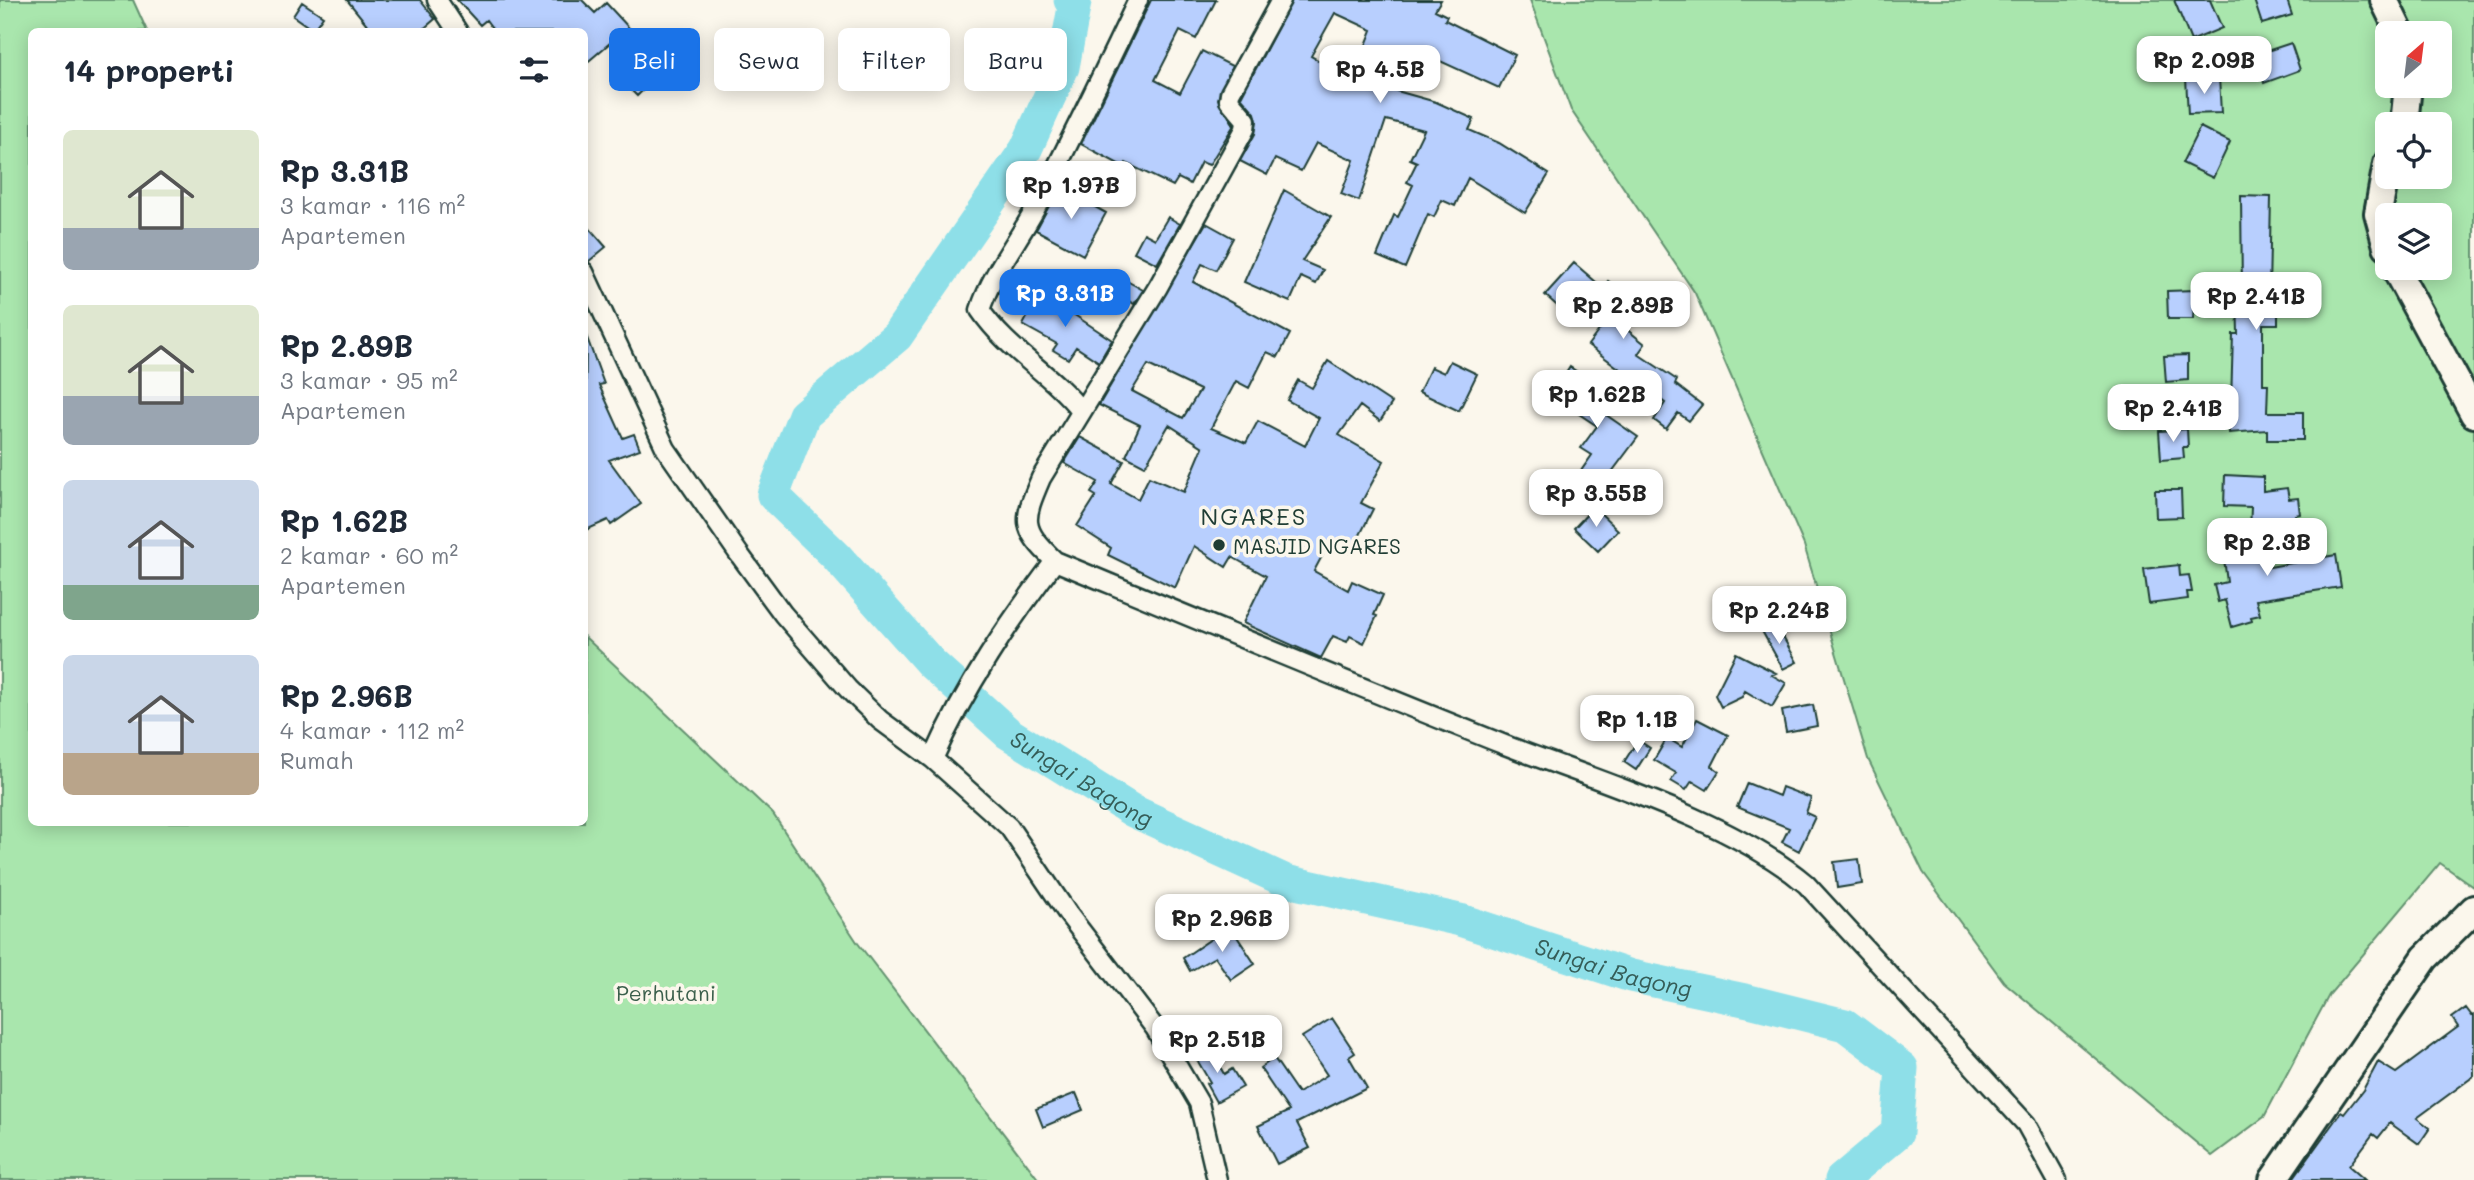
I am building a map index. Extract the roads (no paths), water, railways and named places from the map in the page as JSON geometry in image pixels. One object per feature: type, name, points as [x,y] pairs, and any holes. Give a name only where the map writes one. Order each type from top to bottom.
[{"type":"main road","points":[[2384,0],[2394,21]]},
{"type":"main road","points":[[2401,280],[2474,414]]},
{"type":"main road","points":[[2273,1180],[2425,958],[2474,909]]},
{"type":"street","points":[[437,0],[455,28]]},
{"type":"street","points":[[1081,411],[1066,392],[996,332],[980,310],[988,284],[1038,204],[1078,128],[1138,0]]},
{"type":"street","points":[[1281,0],[1230,93],[1229,100],[1246,120],[1245,129],[1158,287],[1041,478],[1027,512],[1032,539],[1055,561],[1356,686],[1708,824],[1784,866],[1806,884],[2026,1124],[2057,1180]]},
{"type":"street","points":[[588,281],[666,449],[783,614],[848,689],[880,720],[933,758],[1009,827],[1068,914],[1155,1028],[1196,1095],[1217,1180]]},
{"type":"street","points":[[933,758],[946,729],[1004,629],[1055,561]]},
{"type":"waterway","name":"Sungai Bagong","points":[[1070,0],[1075,2],[1063,67],[1026,149],[897,336],[804,415],[773,495],[836,556],[931,663],[1008,733],[1133,811],[1286,881],[1460,920],[1631,976],[1845,1025],[1902,1068],[1897,1133],[1841,1180]]},
{"type":"place","name":"MASJID NGARES","points":[[1219,545]]},
{"type":"district","name":"NGARES","points":[[1254,515]]},
{"type":"park label","name":"Perhutani","points":[[666,992]]}]
